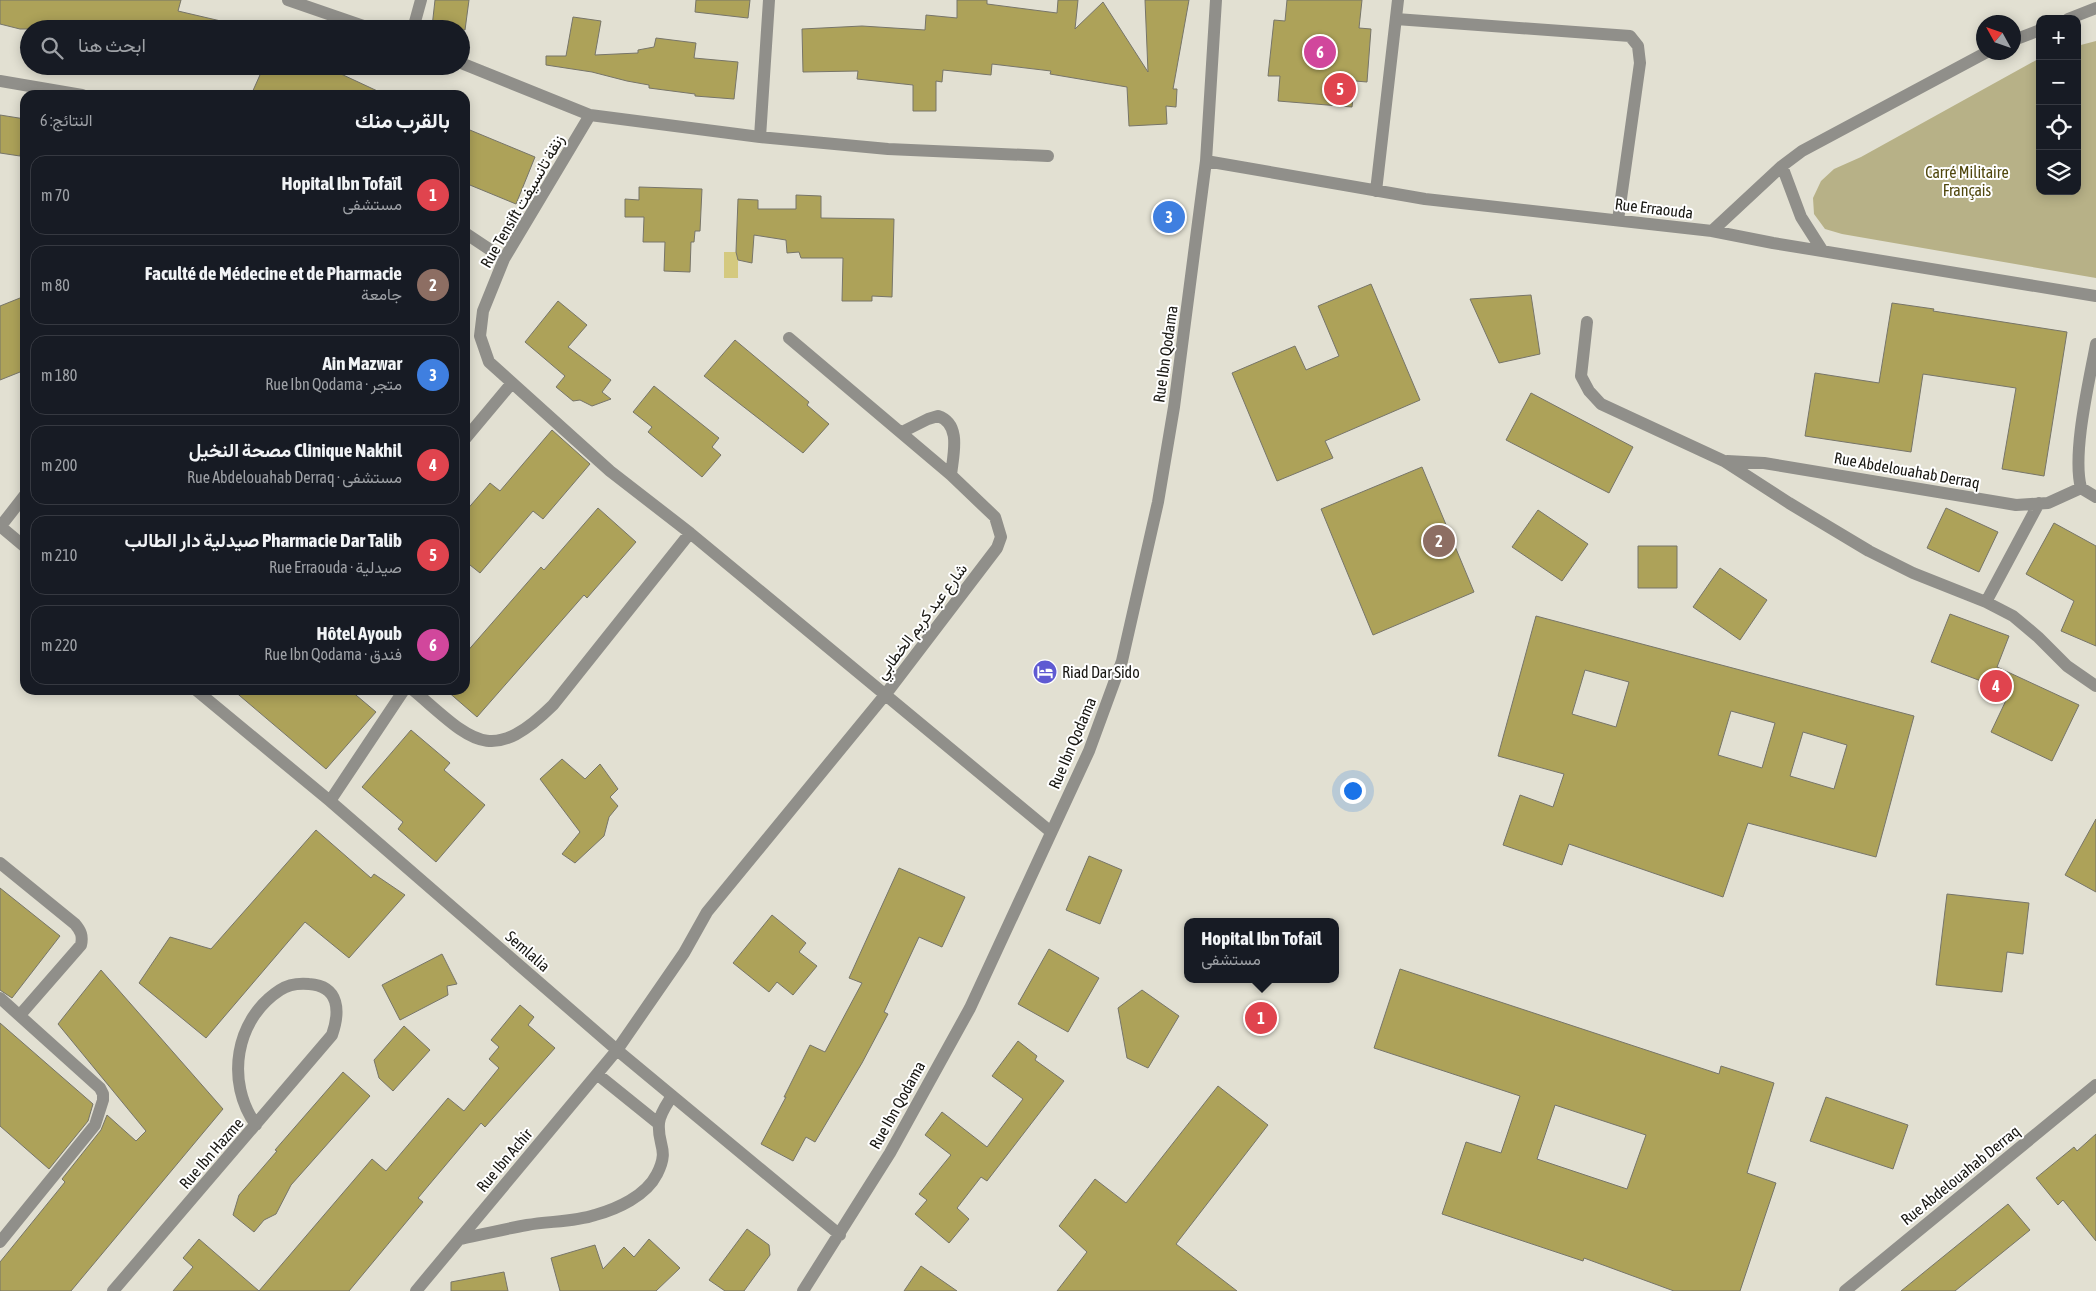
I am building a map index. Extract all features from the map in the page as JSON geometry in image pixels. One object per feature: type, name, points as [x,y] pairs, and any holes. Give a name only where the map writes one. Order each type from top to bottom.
[{"type":"street","points":[[288,0],[346,20]]},
{"type":"street","points":[[415,20],[421,0]]},
{"type":"street","points":[[760,137],[769,0]]},
{"type":"street","name":"Rue Ibn Qodama","points":[[803,1291],[890,1153],[970,1008],[1089,751],[1122,661],[1158,502],[1174,407],[1206,161],[1216,0]]},
{"type":"street","points":[[1376,191],[1398,0]]},
{"type":"street","points":[[2078,15],[2096,8]]},
{"type":"street","points":[[1396,19],[1630,36],[1638,46],[1640,64],[1618,220]]},
{"type":"street","points":[[2021,37],[2036,32]]},
{"type":"street","points":[[1712,231],[1782,166],[1802,151],[1976,58]]},
{"type":"street","points":[[470,67],[590,115],[760,137],[888,149],[1048,156]]},
{"type":"street","points":[[0,81],[53,90]]},
{"type":"street","name":"Rue Tensift زنقة تانسيفت","points":[[511,384],[489,362],[480,336],[483,311],[504,259],[590,115]]},
{"type":"street","name":"Rue Erraouda","points":[[1206,161],[1376,191],[1712,231],[1773,243],[2096,296]]},
{"type":"street","points":[[1782,166],[1800,217],[1822,250]]},
{"type":"street","points":[[470,236],[504,259]]},
{"type":"street","points":[[1587,322],[1581,376],[1589,391],[1601,404],[1724,461],[1869,551],[1913,573],[1986,602],[2013,616],[2038,637],[2067,666],[2096,686]]},
{"type":"street","name":"شارع عبد كريم الخطابي","points":[[617,1050],[684,953],[707,912],[885,695],[997,548],[1001,537],[995,517],[951,474],[789,338]]},
{"type":"street","points":[[2096,344],[2079,454],[2078,475],[2081,488],[2096,497]]},
{"type":"street","points":[[470,433],[511,384],[610,471],[690,533],[1051,832]]},
{"type":"street","points":[[902,432],[938,416],[950,423],[954,431],[951,474]]},
{"type":"street","name":"Rue Abdelouahab Derraq","points":[[1724,461],[1774,465],[2016,505],[2048,503],[2081,488]]},
{"type":"street","points":[[20,501],[0,526],[20,543]]},
{"type":"street","points":[[1986,602],[2039,503]]},
{"type":"street","points":[[419,695],[458,728],[473,738],[492,742],[514,737],[533,724],[553,704],[690,533]]},
{"type":"street","name":"Semlalia","points":[[202,695],[330,801],[617,1050],[840,1235]]},
{"type":"street","points":[[330,801],[401,695]]},
{"type":"street","points":[[0,863],[75,924],[81,932],[82,938],[81,945],[20,1015]]},
{"type":"street","name":"Rue Ibn Hazme","points":[[113,1291],[256,1125],[332,1035],[338,1018],[337,1010],[333,996],[324,988],[314,984],[296,983],[280,989],[265,1002],[240,1040],[237,1068],[242,1098],[248,1113],[256,1125]]},
{"type":"street","points":[[0,998],[100,1088],[103,1094],[103,1100],[95,1124],[0,1242]]},
{"type":"street","name":"Rue Ibn Achir","points":[[416,1291],[617,1050]]},
{"type":"street","points":[[597,1074],[659,1124]]},
{"type":"street","name":"Rue Abdelouahab Derraq","points":[[1845,1291],[2096,1085]]},
{"type":"street","points":[[460,1239],[528,1225],[594,1216],[626,1202],[643,1191],[654,1179],[661,1165],[664,1152],[659,1124],[661,1113],[672,1096]]},
{"type":"green space","name":"Carré Militaire Français","points":[[2096,41],[2096,278],[1842,234],[1825,229],[1814,214],[1813,198],[1821,181],[1834,169],[1861,157],[2036,60],[2036,195],[2081,195],[2081,45]]},
{"type":"shaded area","points":[[724,252],[736,252],[738,278],[724,278]]},
{"type":"building","points":[[0,0],[181,0],[178,11],[216,20],[20,20],[20,29],[0,24]]},
{"type":"building","points":[[435,0],[469,0],[466,20],[433,20]]},
{"type":"building","points":[[696,0],[750,0],[748,18],[695,12]]},
{"type":"building","points":[[957,0],[987,0],[987,4],[1057,13],[1058,0],[1078,0],[1075,29],[1103,2],[1148,72],[1145,0],[1189,0],[1173,89],[1177,89],[1176,107],[1166,106],[1167,124],[1129,126],[1127,87],[1050,74],[1051,71],[992,64],[991,75],[943,70],[942,82],[936,81],[936,111],[913,111],[913,85],[857,79],[858,71],[803,72],[802,29],[862,26],[925,30],[926,15],[957,18]]},
{"type":"building","points":[[1287,0],[1362,0],[1359,28],[1371,29],[1367,82],[1355,81],[1352,107],[1278,101],[1280,76],[1268,76],[1274,20],[1285,21]]},
{"type":"building","points":[[573,17],[601,21],[595,55],[638,53],[638,50],[654,47],[656,38],[696,43],[694,58],[738,62],[734,99],[695,96],[695,94],[649,88],[649,85],[592,72],[546,65],[546,56],[566,56]]},
{"type":"building","points":[[260,75],[343,75],[375,90],[253,90]]},
{"type":"building","points":[[0,115],[20,118],[20,156],[0,153]]},
{"type":"building","points":[[470,130],[535,157],[516,204],[470,185]]},
{"type":"building","points":[[639,187],[702,189],[700,231],[695,231],[694,242],[691,242],[690,272],[664,271],[665,242],[643,242],[644,217],[625,217],[625,199],[639,200]]},
{"type":"building","points":[[796,195],[821,196],[821,218],[894,219],[892,297],[872,296],[872,301],[842,301],[843,258],[801,258],[799,252],[787,253],[786,240],[754,235],[752,263],[738,260],[736,252],[738,199],[758,200],[758,209],[796,209]]},
{"type":"building","points":[[1371,284],[1420,400],[1325,441],[1333,458],[1277,481],[1232,373],[1295,346],[1306,370],[1339,356],[1318,306]]},
{"type":"building","points":[[1531,295],[1540,354],[1499,363],[1470,299]]},
{"type":"building","points":[[20,298],[20,372],[0,380],[0,306]]},
{"type":"building","points":[[558,301],[587,325],[568,347],[611,380],[602,392],[611,399],[592,406],[580,400],[573,401],[556,387],[565,376],[525,342]]},
{"type":"building","points":[[1892,303],[2067,332],[2044,476],[2002,469],[2016,388],[1923,374],[1911,452],[1805,436],[1815,373],[1879,383]]},
{"type":"building","points":[[735,340],[809,402],[807,405],[829,424],[803,453],[704,376]]},
{"type":"building","points":[[654,386],[719,438],[712,447],[721,455],[702,477],[648,432],[652,427],[633,412]]},
{"type":"building","points":[[1531,393],[1633,447],[1609,493],[1506,440]]},
{"type":"building","points":[[552,430],[590,464],[543,519],[533,511],[480,573],[470,565],[470,506],[490,483],[500,491]]},
{"type":"building","points":[[1422,467],[1474,592],[1373,635],[1321,509]]},
{"type":"building","points":[[598,508],[636,542],[587,598],[584,595],[477,717],[452,695],[470,695],[470,648],[541,567],[544,570]]},
{"type":"building","points":[[1946,508],[1998,532],[1979,572],[1927,548]]},
{"type":"building","points":[[1538,510],[1588,544],[1562,581],[1512,547]]},
{"type":"building","points":[[2054,523],[2096,546],[2096,646],[2061,631],[2074,601],[2026,574]]},
{"type":"building","points":[[1638,546],[1677,546],[1677,588],[1638,588]]},
{"type":"building","points":[[1720,568],[1767,600],[1740,640],[1693,607]]},
{"type":"building","points":[[1950,614],[2009,636],[1997,667],[2079,705],[2052,761],[1991,732],[2010,692],[1931,662]]},
{"type":"building","points":[[1536,616],[1914,716],[1876,857],[1748,823],[1723,897],[1569,844],[1562,865],[1503,845],[1520,795],[1553,807],[1564,774],[1498,756]],"holes":[[[1585,670],[1629,682],[1616,727],[1572,714]],[[1731,711],[1775,723],[1762,768],[1718,755]],[[1803,732],[1847,745],[1834,789],[1790,776]]]},
{"type":"building","points":[[239,695],[356,695],[376,712],[326,769]]},
{"type":"building","points":[[411,730],[450,763],[444,770],[485,805],[436,862],[398,829],[403,822],[362,787]]},
{"type":"building","points":[[562,759],[585,779],[600,764],[618,789],[610,797],[618,806],[609,817],[604,836],[575,863],[562,854],[580,832],[540,779]]},
{"type":"building","points":[[2096,819],[2096,892],[2065,875]]},
{"type":"building","points":[[316,830],[371,878],[374,874],[405,895],[349,958],[305,922],[206,1038],[139,983],[170,937],[211,949]]},
{"type":"building","points":[[1089,856],[1122,870],[1100,924],[1066,910]]},
{"type":"building","points":[[899,868],[965,897],[942,947],[919,937],[884,1012],[888,1014],[862,1063],[815,1142],[806,1137],[793,1161],[761,1144],[786,1097],[784,1097],[810,1045],[825,1052],[862,983],[849,978]]},
{"type":"building","points":[[0,888],[60,936],[12,998],[0,990]]},
{"type":"building","points":[[1947,894],[2029,903],[2023,954],[2007,952],[2002,992],[1936,985]]},
{"type":"building","points":[[772,915],[806,943],[799,952],[817,966],[793,995],[777,982],[769,992],[733,963]]},
{"type":"building","points":[[1049,949],[1099,978],[1068,1032],[1018,1004]]},
{"type":"building","points":[[442,954],[457,984],[447,986],[448,995],[400,1020],[382,985]]},
{"type":"building","points":[[1400,969],[1719,1074],[1721,1066],[1774,1083],[1747,1173],[1776,1183],[1740,1291],[1674,1291],[1584,1258],[1583,1261],[1442,1214],[1466,1142],[1501,1153],[1520,1096],[1374,1048]],"holes":[[[1555,1105],[1646,1135],[1627,1189],[1537,1159]]]},
{"type":"building","points":[[101,970],[223,1109],[71,1291],[0,1291],[0,1262],[65,1182],[62,1179],[101,1130],[107,1115],[136,1141],[146,1131],[58,1024]]},
{"type":"building","points":[[1142,990],[1179,1016],[1148,1068],[1127,1058],[1118,1008]]},
{"type":"building","points":[[520,1005],[534,1017],[528,1025],[555,1048],[485,1127],[481,1123],[418,1198],[423,1202],[349,1291],[259,1291],[372,1159],[386,1171],[448,1098],[464,1111],[499,1068],[489,1059],[499,1047],[491,1040]]},
{"type":"building","points":[[0,1023],[93,1104],[88,1121],[49,1169],[0,1126]]},
{"type":"building","points":[[404,1026],[430,1050],[393,1091],[379,1078],[374,1060]]},
{"type":"building","points":[[1018,1041],[1037,1056],[1035,1060],[1064,1081],[987,1181],[981,1177],[957,1208],[969,1219],[949,1243],[915,1214],[927,1200],[919,1194],[951,1155],[925,1135],[942,1112],[987,1147],[1023,1099],[992,1076]]},
{"type":"building","points":[[343,1072],[370,1096],[291,1185],[276,1214],[264,1220],[254,1232],[233,1215],[239,1195],[277,1151],[275,1150]]},
{"type":"building","points":[[1218,1086],[1268,1125],[1176,1244],[1237,1291],[1057,1291],[1087,1252],[1059,1226],[1095,1179],[1126,1203]]},
{"type":"building","points":[[1826,1097],[1908,1125],[1893,1169],[1810,1141]]},
{"type":"building","points":[[2096,1134],[2096,1241],[2063,1200],[2058,1205],[2036,1178],[2074,1147],[2077,1151]]},
{"type":"building","points":[[2008,1204],[2030,1230],[1955,1291],[1901,1291]]},
{"type":"building","points":[[747,1229],[769,1245],[770,1255],[744,1291],[725,1291],[709,1280]]},
{"type":"building","points":[[199,1239],[259,1291],[173,1291],[193,1267],[183,1258]]},
{"type":"building","points":[[649,1239],[680,1268],[656,1291],[560,1291],[551,1258],[595,1245],[603,1269],[624,1247],[634,1257]]},
{"type":"building","points":[[921,1266],[957,1291],[904,1291]]},
{"type":"building","points":[[504,1272],[508,1291],[451,1291],[451,1282]]},
{"type":"place","name":"Hôtel Ayoub","points":[[1320,52]]},
{"type":"place","name":"Pharmacie Dar Talib صيدلية دار الطالب","points":[[1340,89]]},
{"type":"place","name":"Ain Mazwar","points":[[1169,217]]},
{"type":"place","name":"Faculté de Médecine et de Pharmacie","points":[[1439,541]]},
{"type":"place","name":"Riad Dar Sido","points":[[1045,672]]},
{"type":"place","name":"Clinique Nakhil مصحة النخيل","points":[[1996,686]]},
{"type":"place","name":"Hopital Ibn Tofaïl","points":[[1261,1018]]}]
